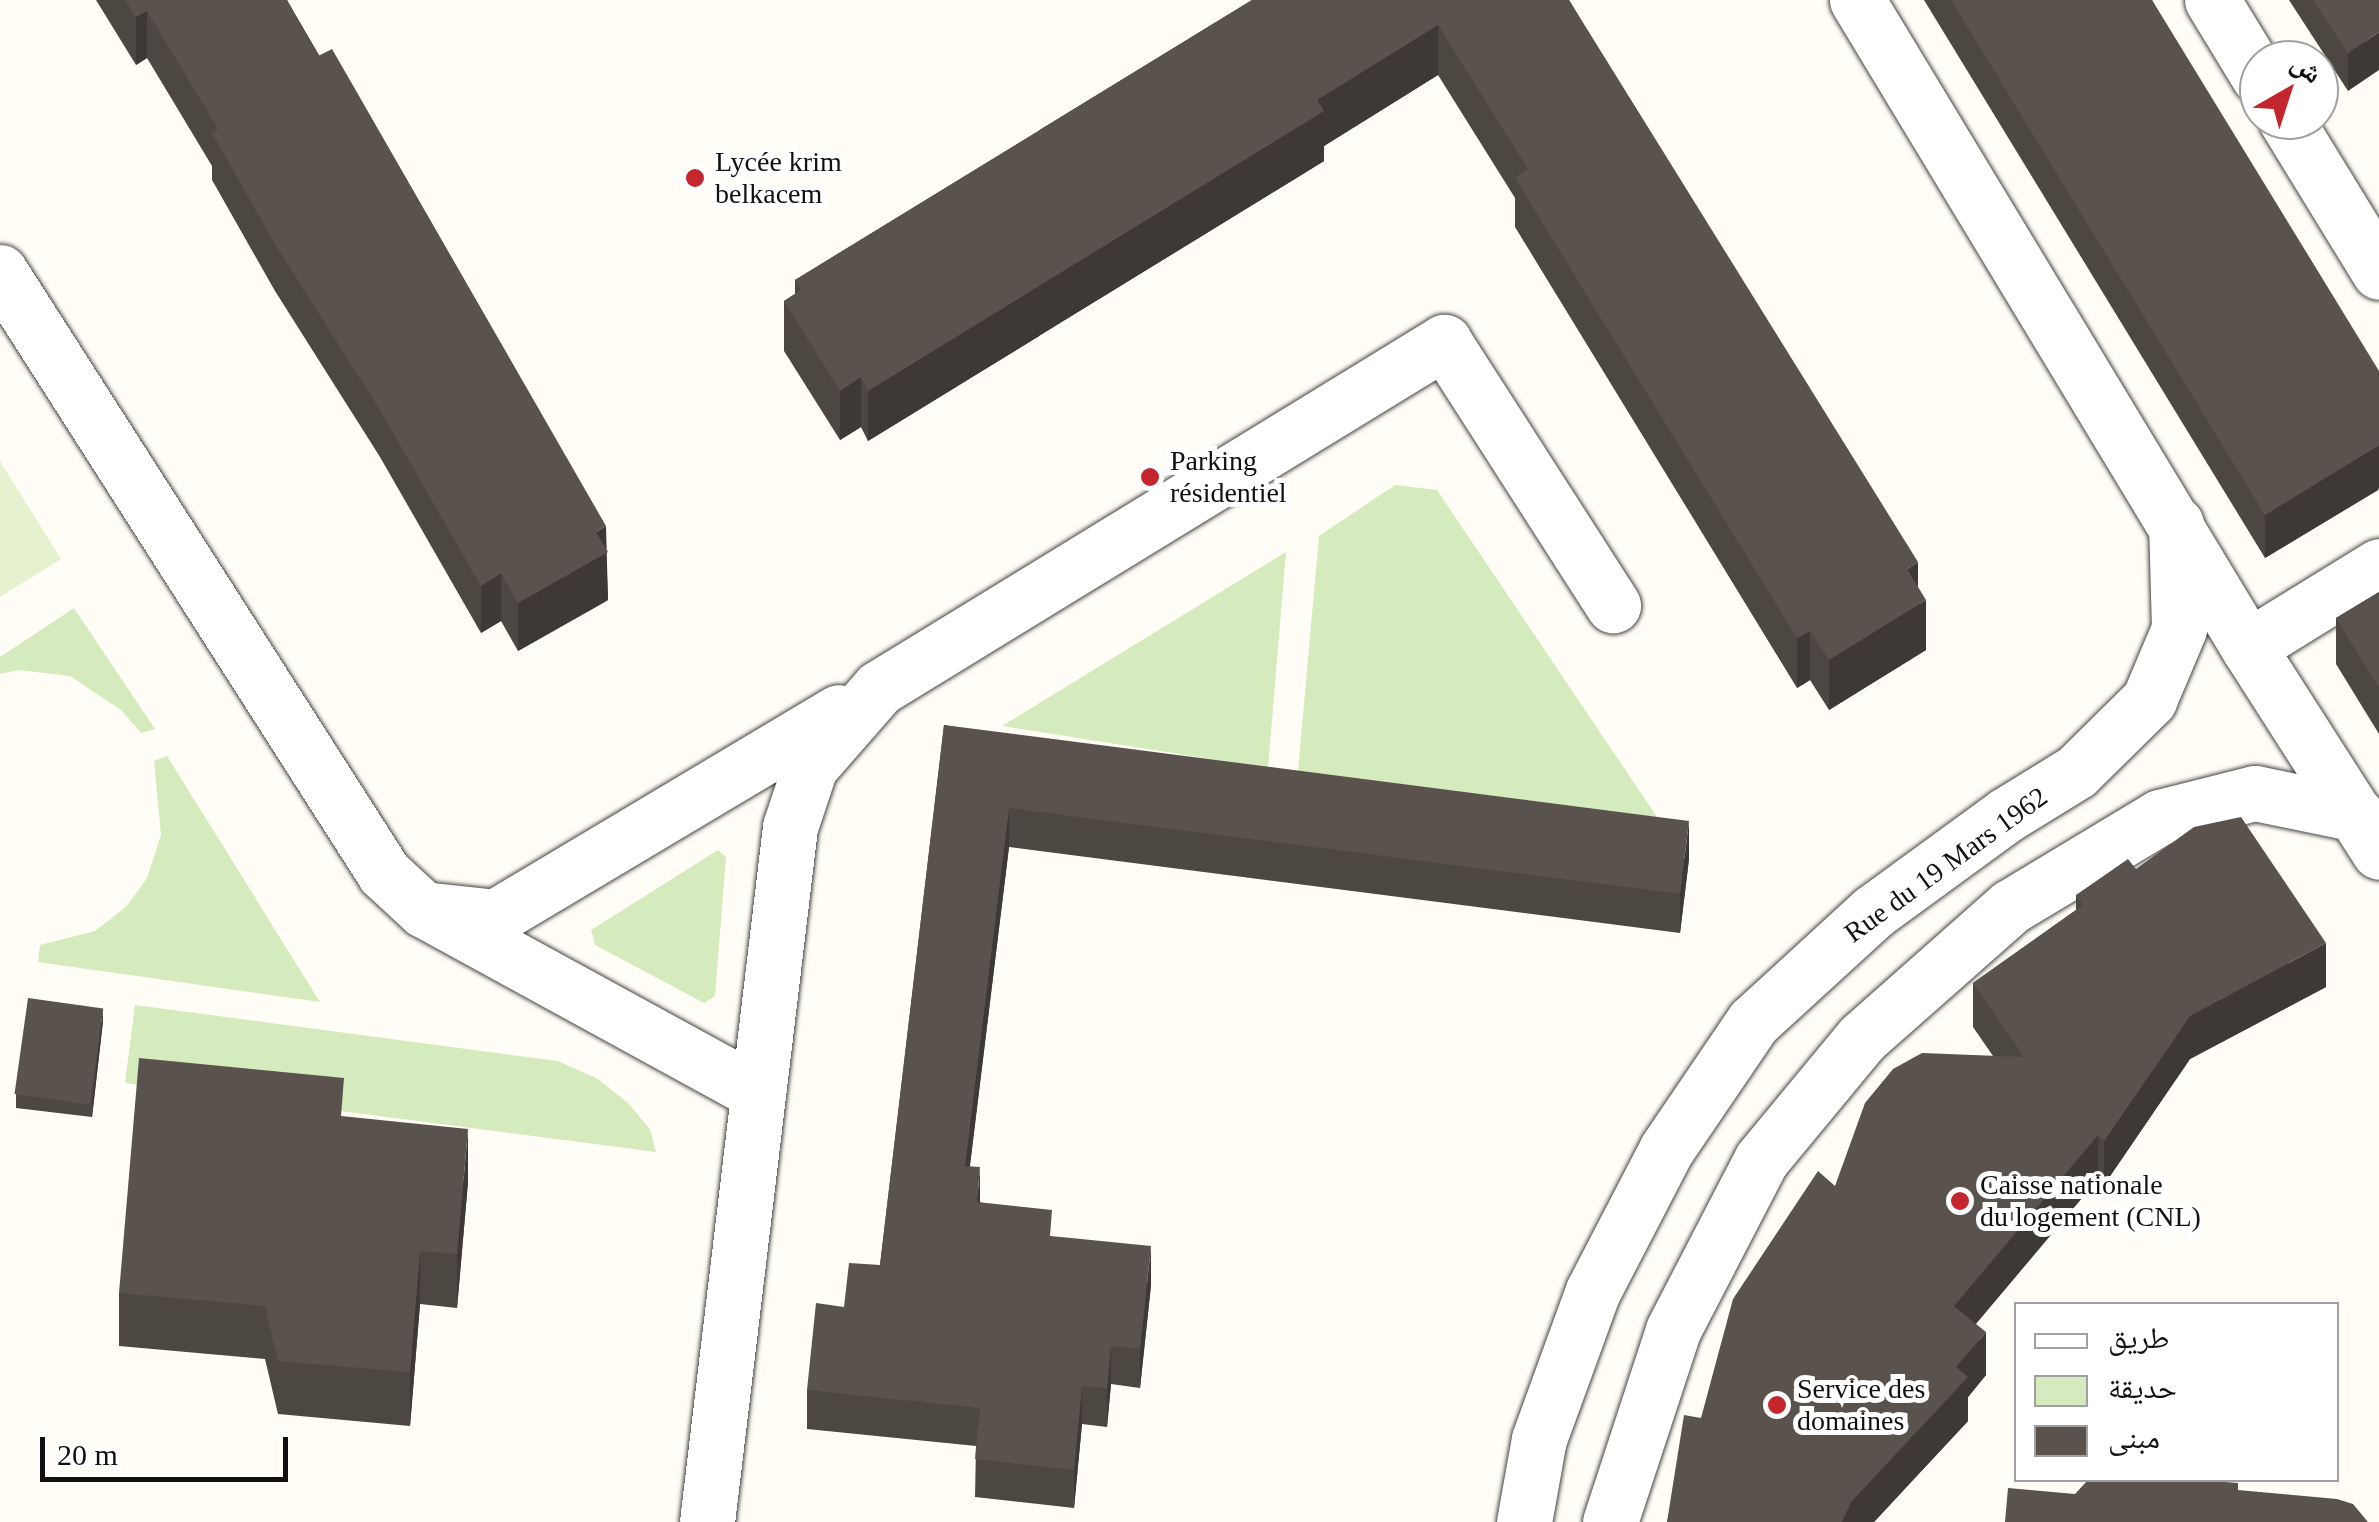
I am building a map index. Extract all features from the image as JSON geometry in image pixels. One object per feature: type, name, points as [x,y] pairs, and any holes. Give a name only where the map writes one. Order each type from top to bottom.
[{"type":"street","points":[[1857,0],[2248,647],[2367,833]]},
{"type":"street","points":[[2212,0],[2239,44]]},
{"type":"street","points":[[2298,140],[2379,272]]},
{"type":"street","points":[[0,272],[384,873],[424,910],[758,1093]]},
{"type":"street","points":[[424,910],[495,918],[1444,342],[1614,604]]},
{"type":"street","name":"Rue du 19 Mars 1962","points":[[1524,1522],[1539,1439],[1593,1291],[1666,1150],[1753,1022],[1873,912],[2006,814],[2076,772],[2149,700],[2179,629],[2176,524]]},
{"type":"street","points":[[2248,647],[2379,566]]},
{"type":"street","points":[[707,1522],[790,827],[810,767],[879,688]]},
{"type":"street","points":[[1610,1522],[1674,1330],[1761,1160],[1862,1038],[2010,906],[2160,817],[2255,793],[2367,833]]},
{"type":"green space","points":[[0,461],[61,559],[0,597]]},
{"type":"green space","points":[[1395,485],[1437,490],[1657,817],[1298,771],[1319,536]]},
{"type":"green space","points":[[1286,552],[1268,768],[1002,726]]},
{"type":"green space","points":[[74,608],[155,729],[141,733],[121,710],[70,676],[19,670],[0,674],[0,657]]},
{"type":"green space","points":[[167,756],[320,1002],[38,962],[40,945],[95,931],[126,907],[147,878],[161,835],[154,761]]},
{"type":"green space","points":[[718,850],[726,857],[715,996],[704,1003],[595,945],[591,930]]},
{"type":"green space","points":[[135,1005],[558,1061],[598,1079],[628,1103],[650,1129],[656,1152],[125,1083]]},
{"type":"building","points":[[125,0],[287,0],[318,56],[332,49],[606,526],[596,532],[608,552],[518,603],[501,573],[481,586],[380,410],[275,244],[212,133],[218,129],[147,11],[136,17]]},
{"type":"building","points":[[1252,0],[1569,0],[1918,562],[1907,569],[1926,600],[1829,660],[1810,631],[1797,638],[1515,178],[1528,169],[1438,25],[1317,100],[1324,111],[868,391],[861,377],[840,391],[784,301],[801,290],[795,280]]},
{"type":"building","points":[[1951,0],[2152,0],[2379,371],[2378,446],[2265,515]]},
{"type":"building","points":[[2313,0],[2379,0],[2379,32],[2348,53]]},
{"type":"building","points":[[2379,592],[2379,688],[2336,618]]},
{"type":"building","points":[[944,725],[1689,821],[1680,894],[1009,808],[965,1166],[980,1167],[977,1202],[1052,1210],[1050,1236],[1151,1246],[1140,1349],[1111,1346],[1107,1388],[1082,1386],[1074,1470],[975,1459],[980,1408],[807,1390],[816,1303],[844,1307],[849,1263],[880,1265]]},
{"type":"building","points":[[2241,817],[2326,943],[2190,1016],[2104,1141],[2098,1135],[1954,1306],[1986,1332],[1956,1367],[1968,1377],[1851,1502],[1842,1522],[1667,1522],[1684,1415],[1701,1418],[1733,1299],[1818,1171],[1835,1186],[1865,1103],[1893,1069],[1922,1053],[2024,1057],[1973,983],[2083,905],[2076,895],[2128,859],[2136,869],[2194,827]]},
{"type":"building","points":[[28,998],[103,1009],[90,1105],[15,1094]]},
{"type":"building","points":[[139,1058],[344,1078],[341,1116],[468,1129],[457,1254],[420,1251],[410,1372],[278,1361],[265,1306],[119,1293]]},
{"type":"building","points":[[2086,1482],[2238,1483],[2238,1490],[2337,1499],[2353,1504],[2368,1522],[2005,1522],[2008,1488],[2075,1494]]},
{"type":"place","name":"Lycée krim belkacem","points":[[695,178]]},
{"type":"place","name":"Parking résidentiel","points":[[1150,477]]},
{"type":"place","name":"Caisse nationale du logement (CNL)","points":[[1960,1201]]},
{"type":"place","name":"Service des domaines","points":[[1777,1405]]}]
